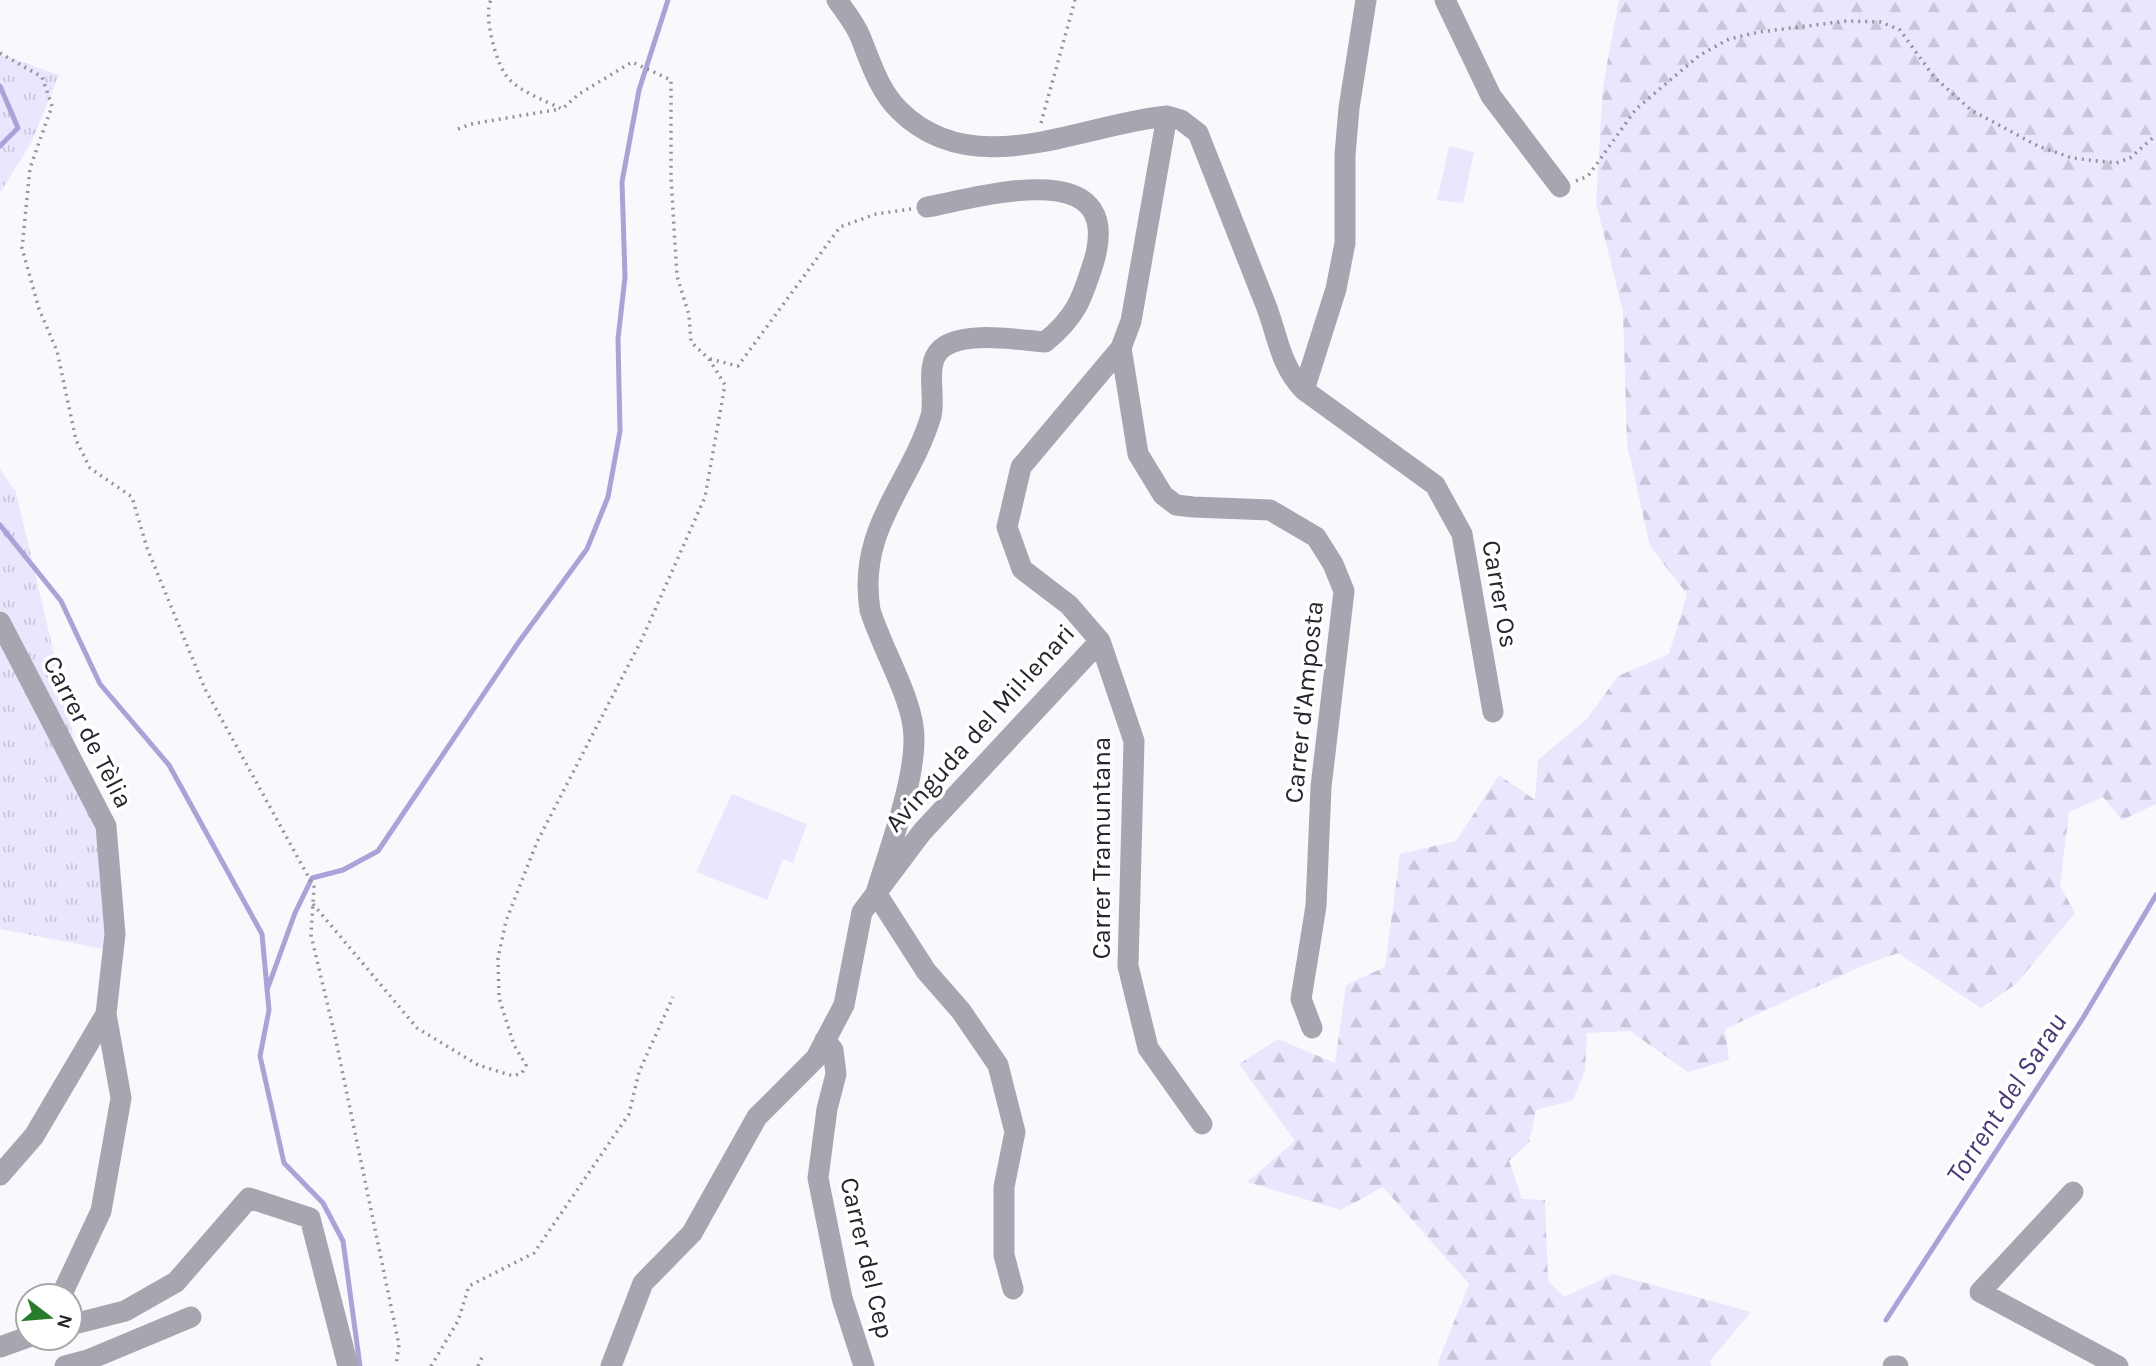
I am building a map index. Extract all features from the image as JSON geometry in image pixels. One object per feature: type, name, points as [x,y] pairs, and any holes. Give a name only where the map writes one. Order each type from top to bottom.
[{"type":"street","points":[[837,0],[860,34],[880,86],[900,111],[925,130],[950,141],[978,146],[1035,145],[1135,119],[1167,116],[1181,120],[1198,133],[1273,324],[1283,361],[1304,390],[1336,289],[1345,243],[1346,143],[1366,0]]},
{"type":"street","points":[[1445,0],[1491,96],[1560,187]]},
{"type":"street","name":"Avinguda del Mil·lenari","points":[[611,1366],[643,1283],[692,1233],[757,1117],[816,1058],[844,1005],[862,912],[922,832],[1100,641],[1069,605],[1022,569],[1007,527],[1021,467],[1121,348],[1131,321],[1167,116]]},
{"type":"street","points":[[927,207],[1044,188],[1078,195],[1094,212],[1098,233],[1082,300],[1067,324],[1045,342],[1002,338],[958,340],[939,350],[931,369],[934,398],[931,415],[923,437],[891,496],[875,537],[869,564],[867,592],[870,610],[913,724],[915,747],[898,821],[876,893],[926,971],[961,1011],[998,1065],[1014,1132],[1004,1187],[1004,1255],[1013,1289]]},
{"type":"street","name":"Carrer d'Amposta","points":[[1121,348],[1138,454],[1163,495],[1177,505],[1270,510],[1316,537],[1333,564],[1344,591],[1321,787],[1316,906],[1301,999],[1312,1028]]},
{"type":"street","name":"Carrer Os","points":[[1304,390],[1435,485],[1462,534],[1493,712]]},
{"type":"street","name":"Carrer de Tèlia","points":[[0,622],[106,826],[115,934],[106,1014],[34,1136],[0,1175]]},
{"type":"street","name":"Carrer Tramuntana","points":[[1100,641],[1134,741],[1128,966],[1148,1048],[1202,1124]]},
{"type":"street","points":[[68,1282],[101,1211],[121,1098],[106,1014]]},
{"type":"street","name":"Carrer del Cep","points":[[825,1040],[833,1050],[836,1074],[827,1109],[818,1178],[842,1298],[864,1366]]},
{"type":"street","points":[[2073,1192],[1980,1292],[2118,1366]]},
{"type":"street","points":[[84,1321],[125,1311],[176,1282],[249,1198],[310,1218],[348,1366]]},
{"type":"street","points":[[65,1366],[88,1360],[191,1317]]},
{"type":"path","points":[[491,0],[487,7],[493,46],[508,79],[562,109]]},
{"type":"path","points":[[1035,145],[1075,0]]},
{"type":"path","points":[[1560,187],[1588,176],[1636,109],[1700,55],[1729,39],[1759,32],[1846,21],[1881,22],[1900,30],[1934,77],[1971,110],[2038,146],[2072,158],[2116,163],[2130,158],[2156,135]]},
{"type":"path","points":[[0,53],[42,77],[52,106],[30,168],[22,248],[39,309],[57,351],[76,440],[90,468],[132,497],[147,548],[205,689],[314,887],[311,935],[399,1345],[396,1366]]},
{"type":"path","points":[[313,904],[417,1028],[478,1065],[513,1076],[522,1073],[526,1065],[514,1045],[499,998],[499,958],[506,921],[537,842],[642,639],[705,496],[725,385],[709,359],[691,342],[689,315],[677,275],[671,178],[671,80],[632,62],[579,94],[562,109],[458,129]]},
{"type":"path","points":[[709,359],[738,366],[840,227],[876,214],[927,207]]},
{"type":"path","points":[[431,1366],[458,1321],[469,1286],[534,1253],[629,1114],[639,1072],[673,997]]},
{"type":"path","points":[[478,1366],[483,1355]]},
{"type":"green space","points":[[1619,0],[2156,0],[2156,804],[2122,820],[2103,797],[2069,812],[2060,886],[2075,913],[2016,984],[1981,1008],[1898,953],[1864,965],[1725,1029],[1729,1060],[1688,1072],[1630,1031],[1587,1033],[1585,1070],[1573,1100],[1536,1110],[1529,1142],[1509,1161],[1522,1199],[1545,1200],[1548,1281],[1564,1297],[1613,1274],[1751,1312],[1709,1362],[1712,1366],[1439,1366],[1438,1362],[1469,1284],[1383,1187],[1341,1210],[1247,1182],[1295,1141],[1239,1064],[1278,1039],[1335,1063],[1346,985],[1385,967],[1400,854],[1456,841],[1499,775],[1535,800],[1538,760],[1587,719],[1618,676],[1669,654],[1687,594],[1650,546],[1627,444],[1623,312],[1596,203],[1603,86]]},
{"type":"green space","points":[[0,54],[59,75],[32,141],[0,193]]},
{"type":"green space","points":[[1449,146],[1474,152],[1463,203],[1437,200]]},
{"type":"green space","points":[[0,469],[16,492],[124,953],[0,929]]},
{"type":"green space","points":[[732,794],[807,824],[793,863],[783,859],[767,900],[696,872]]},
{"type":"waterway","points":[[267,990],[295,913],[312,878],[343,870],[378,851],[518,643],[587,549],[608,497],[620,431],[618,339],[625,277],[622,182],[639,90],[668,0]]},
{"type":"waterway","points":[[0,86],[18,128],[0,146]]},
{"type":"waterway","points":[[0,525],[61,601],[100,684],[169,765],[262,934],[269,1010],[260,1056],[284,1163],[323,1203],[343,1241],[360,1366]]},
{"type":"waterway","name":"Torrent del Sarau","points":[[1886,1320],[2083,1018],[2156,895]]}]
